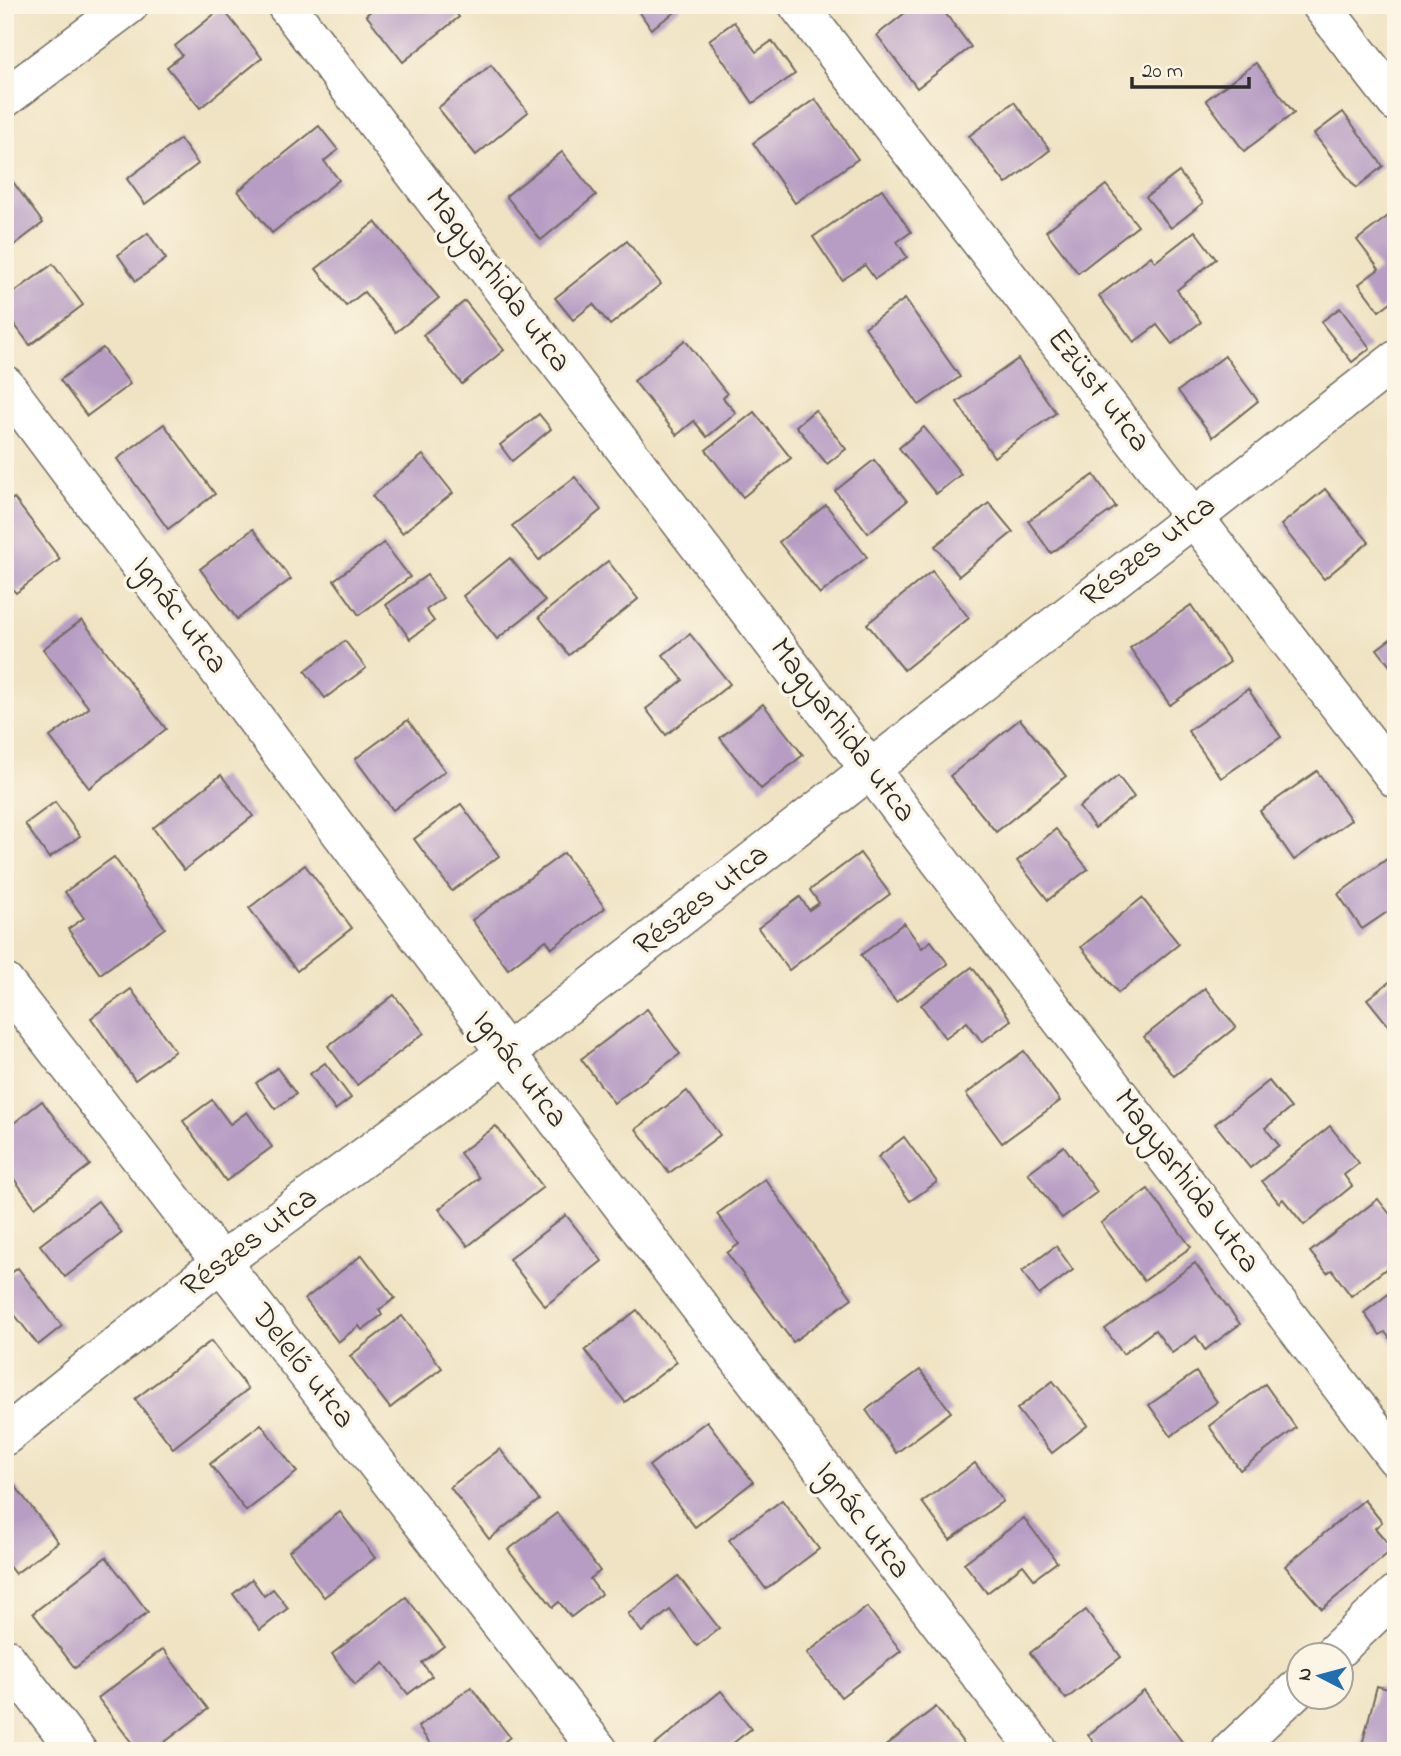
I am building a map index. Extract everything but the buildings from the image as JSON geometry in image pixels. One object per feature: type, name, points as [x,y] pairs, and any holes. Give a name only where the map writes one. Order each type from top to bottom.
[{"type":"street","points":[[5,98],[129,5]]},
{"type":"street","name":"Magyarhida utca","points":[[286,5],[1396,1458]]},
{"type":"street","name":"Ezüst utca","points":[[798,5],[1396,779]]},
{"type":"street","points":[[1321,5],[1396,102]]},
{"type":"street","name":"Részes utca","points":[[5,1436],[221,1262],[506,1053],[1396,360]]},
{"type":"street","name":"Ignác utca","points":[[5,385],[506,1053],[1038,1751]]},
{"type":"street","name":"Delelő utca","points":[[5,983],[599,1751]]},
{"type":"street","points":[[1348,1640],[1396,1594]]},
{"type":"street","points":[[5,1657],[77,1751]]},
{"type":"street","points":[[1231,1751],[1286,1699]]}]
